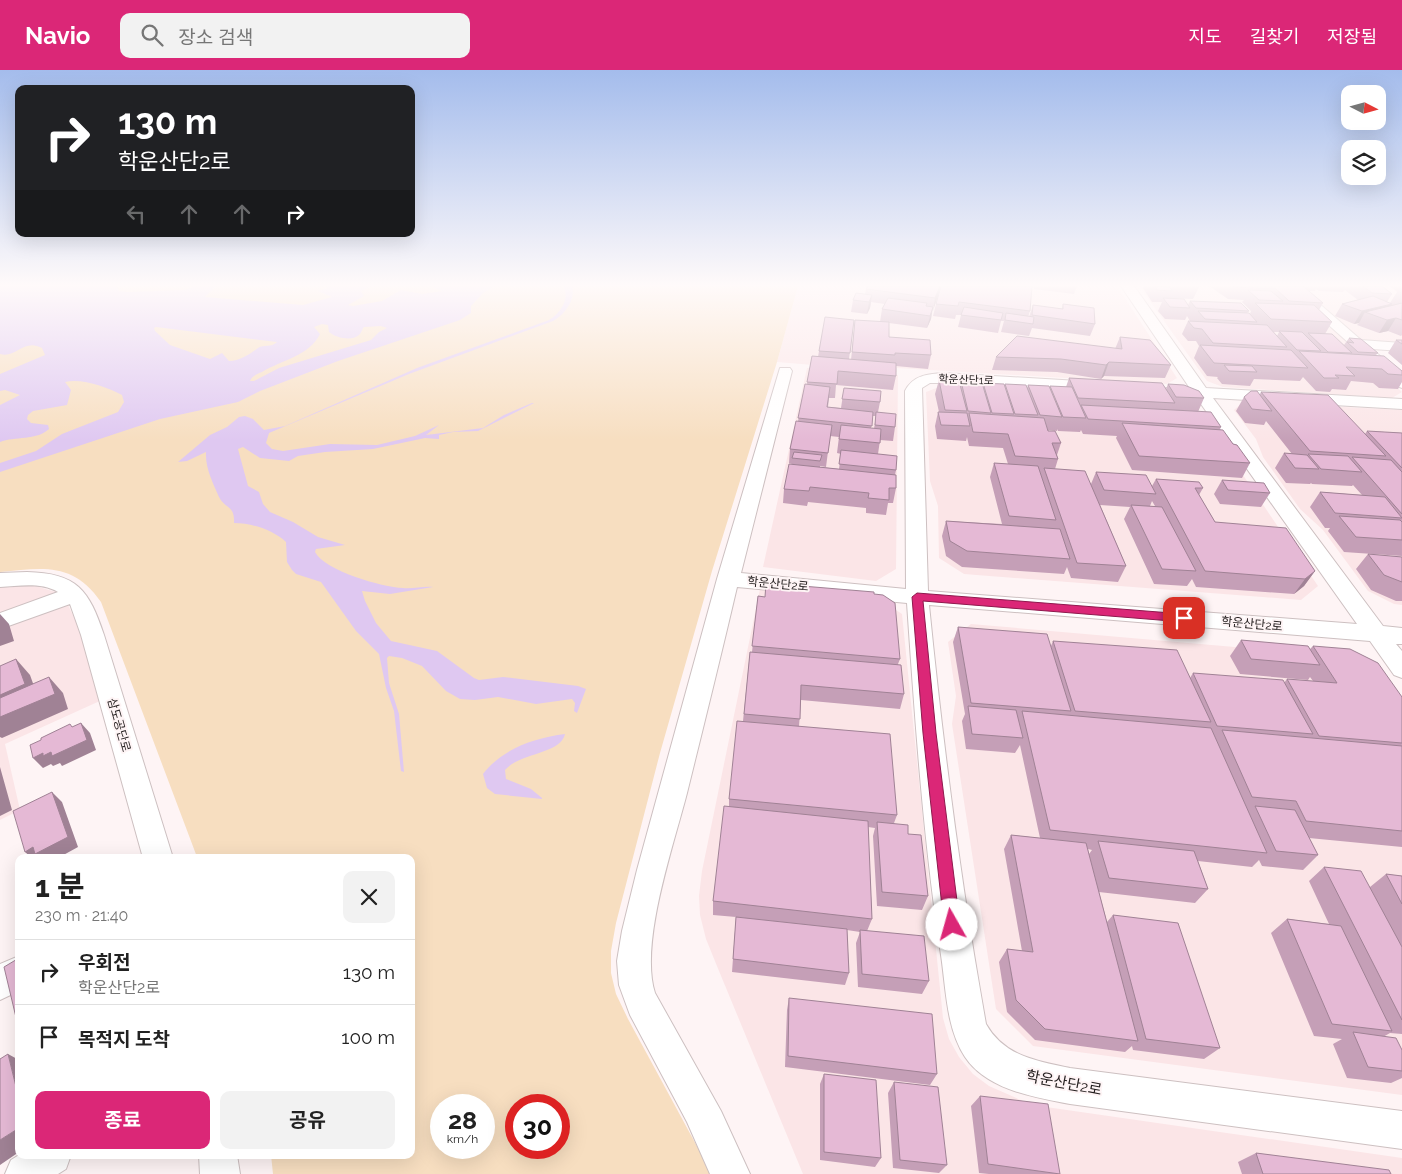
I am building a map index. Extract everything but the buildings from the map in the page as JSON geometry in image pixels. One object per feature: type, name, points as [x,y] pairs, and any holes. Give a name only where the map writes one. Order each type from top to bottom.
[{"type":"street","points":[[1163,338],[1402,670]]},
{"type":"street","points":[[1351,338],[1402,383]]},
{"type":"street","points":[[1358,344],[1402,347]]},
{"type":"street","points":[[730,1174],[703,1115],[648,1013],[634,977],[633,962],[635,942],[647,889],[785,370]]},
{"type":"street","name":"학운산단1로","points":[[917,597],[914,386],[926,379],[944,378],[1112,388]]},
{"type":"street","points":[[1151,390],[1402,404]]},
{"type":"street","name":"학운산단2로","points":[[728,579],[917,597],[1402,636]]},
{"type":"street","points":[[0,580],[46,580],[68,588],[75,594],[0,621]]},
{"type":"street","name":"삼도공단로","points":[[75,594],[93,640],[157,854]]},
{"type":"street","name":"학운산단2로","points":[[917,597],[929,733],[952,925],[969,1028],[978,1046],[991,1058],[1011,1071],[1033,1079],[1402,1130]]},
{"type":"street","points":[[0,983],[15,974]]},
{"type":"street","points":[[25,1174],[46,1159]]},
{"type":"street","points":[[218,1159],[220,1174]]},
{"type":"shaded area","points":[[0,338],[784,338],[712,571],[660,753],[616,923],[611,951],[611,973],[616,994],[712,1174],[273,1174],[271,1159],[415,1159],[415,854],[196,854],[101,602],[80,580],[56,570],[0,572]]},
{"type":"shaded area","points":[[0,338],[162,338],[170,345],[210,359],[222,353],[229,361],[237,360],[260,347],[277,342],[241,338],[317,338],[302,353],[257,374],[250,381],[254,381],[279,368],[371,340],[373,338],[408,338],[338,361],[260,391],[238,402],[160,419],[0,472],[0,463],[36,451],[62,434],[118,412],[124,402],[122,395],[102,386],[79,381],[65,382],[71,390],[67,405],[33,411],[28,415],[27,419],[31,423],[48,425],[49,429],[32,437],[0,442],[0,405],[20,395],[5,390],[0,391],[0,374],[45,355],[42,348],[30,345],[6,355],[0,354]]},
{"type":"shaded area","points":[[501,338],[508,338],[409,374],[269,433],[266,443],[272,449],[283,451],[330,444],[377,445],[415,436],[439,425],[426,435],[483,428],[504,415],[534,403],[478,431],[453,432],[439,435],[439,439],[425,438],[373,449],[325,452],[298,456],[289,461],[260,458],[243,447],[238,449],[248,486],[259,492],[263,504],[270,512],[293,522],[318,537],[345,545],[316,549],[315,552],[330,566],[355,577],[382,585],[407,588],[433,587],[390,594],[362,591],[376,623],[391,641],[437,651],[479,680],[503,677],[578,686],[586,689],[577,713],[574,711],[575,703],[572,699],[536,704],[498,697],[475,700],[460,699],[446,691],[422,666],[402,658],[389,656],[387,658],[389,683],[399,714],[404,772],[401,771],[394,711],[386,688],[379,654],[356,631],[321,582],[296,574],[292,570],[287,562],[286,542],[262,528],[234,523],[233,513],[221,501],[212,481],[208,470],[206,452],[187,461],[178,462],[210,435],[227,427],[239,417],[245,416],[253,419],[264,430],[285,426],[417,368]]},
{"type":"shaded area","points":[[784,338],[1151,338],[1177,378],[1167,384],[897,368],[897,372],[777,362]]},
{"type":"shaded area","points":[[1176,338],[1342,338],[1402,392],[1392,398],[1223,387],[1207,381]]},
{"type":"shaded area","points":[[1357,338],[1402,338],[1402,343],[1367,341]]},
{"type":"shaded area","points":[[807,368],[898,375],[896,569],[876,581],[763,567]]},
{"type":"shaded area","points":[[947,384],[1195,404],[1318,586],[1301,600],[964,574],[939,558],[938,506],[930,481],[926,392]]},
{"type":"shaded area","points":[[1243,402],[1402,410],[1402,605],[1394,604],[1368,591],[1323,530],[1300,509],[1263,457],[1256,439],[1234,410]]},
{"type":"shaded area","points":[[0,585],[32,585],[59,593],[0,617]]},
{"type":"shaded area","points":[[760,589],[881,600],[902,614],[943,1018],[949,1039],[959,1057],[973,1074],[989,1086],[1023,1101],[1046,1107],[1402,1158],[1402,1174],[803,1174],[706,939],[700,915],[699,896],[702,871]]},
{"type":"shaded area","points":[[66,601],[76,621],[102,700],[5,744],[20,810],[0,820],[0,625]]},
{"type":"shaded area","points":[[971,624],[1338,656],[1402,721],[1402,1095],[1033,1046],[996,1009],[952,724],[956,696],[948,642]]},
{"type":"shaded area","points":[[565,734],[562,741],[556,746],[511,764],[505,770],[506,779],[531,789],[542,799],[495,794],[487,788],[483,774],[509,751],[542,738]]},
{"type":"route","points":[[952,925],[929,733],[917,597],[1184,618]]}]
